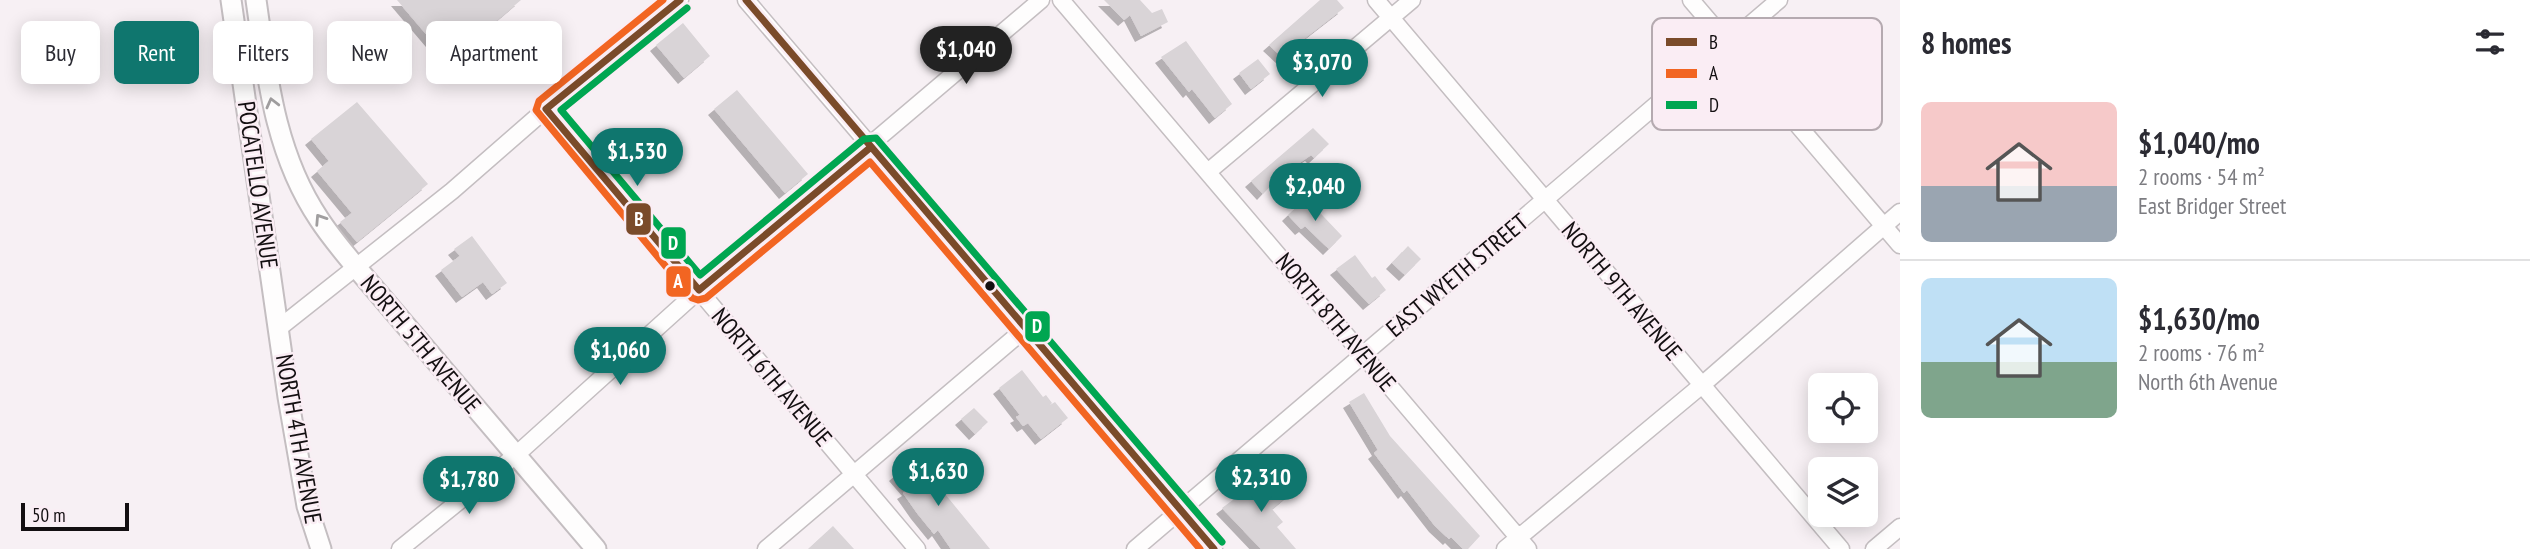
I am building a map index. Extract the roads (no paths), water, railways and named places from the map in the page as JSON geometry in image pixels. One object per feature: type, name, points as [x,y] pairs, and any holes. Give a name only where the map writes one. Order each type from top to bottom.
[{"type":"main road","name":"POCATELLO AVENUE","points":[[231,0],[279,328]]},
{"type":"main road","name":"POCATELLO AVENUE","points":[[256,0],[269,93],[292,168],[318,218],[355,266]]},
{"type":"main road","name":"NORTH 5TH AVENUE","points":[[355,266],[596,549]]},
{"type":"main road","name":"NORTH 4TH AVENUE","points":[[279,328],[307,506],[321,549]]},
{"type":"street","points":[[279,328],[452,191],[546,109],[680,0]]},
{"type":"street","points":[[746,0],[1214,549]]},
{"type":"street","points":[[400,549],[516,455],[699,290],[871,147],[1041,0]]},
{"type":"street","name":"NORTH 8TH AVENUE","points":[[1061,0],[1523,543]]},
{"type":"street","name":"NORTH 9TH AVENUE","points":[[1376,0],[1841,549]]},
{"type":"street","points":[[1209,171],[1412,0]]},
{"type":"street","points":[[1691,0],[1706,18]]},
{"type":"street","name":"EAST WYETH STREET","points":[[1758,18],[1779,0]]},
{"type":"street","name":"NORTH 6TH AVENUE","points":[[546,109],[917,549]]},
{"type":"street","name":"EAST WYETH STREET","points":[[1135,549],[1182,512],[1363,354],[1652,109]]},
{"type":"street","points":[[1802,130],[1900,244]]},
{"type":"street","points":[[1505,549],[1523,543],[1900,212]]},
{"type":"street","points":[[766,549],[1026,328]]},
{"type":"street","points":[[1874,549],[1900,527]]}]
